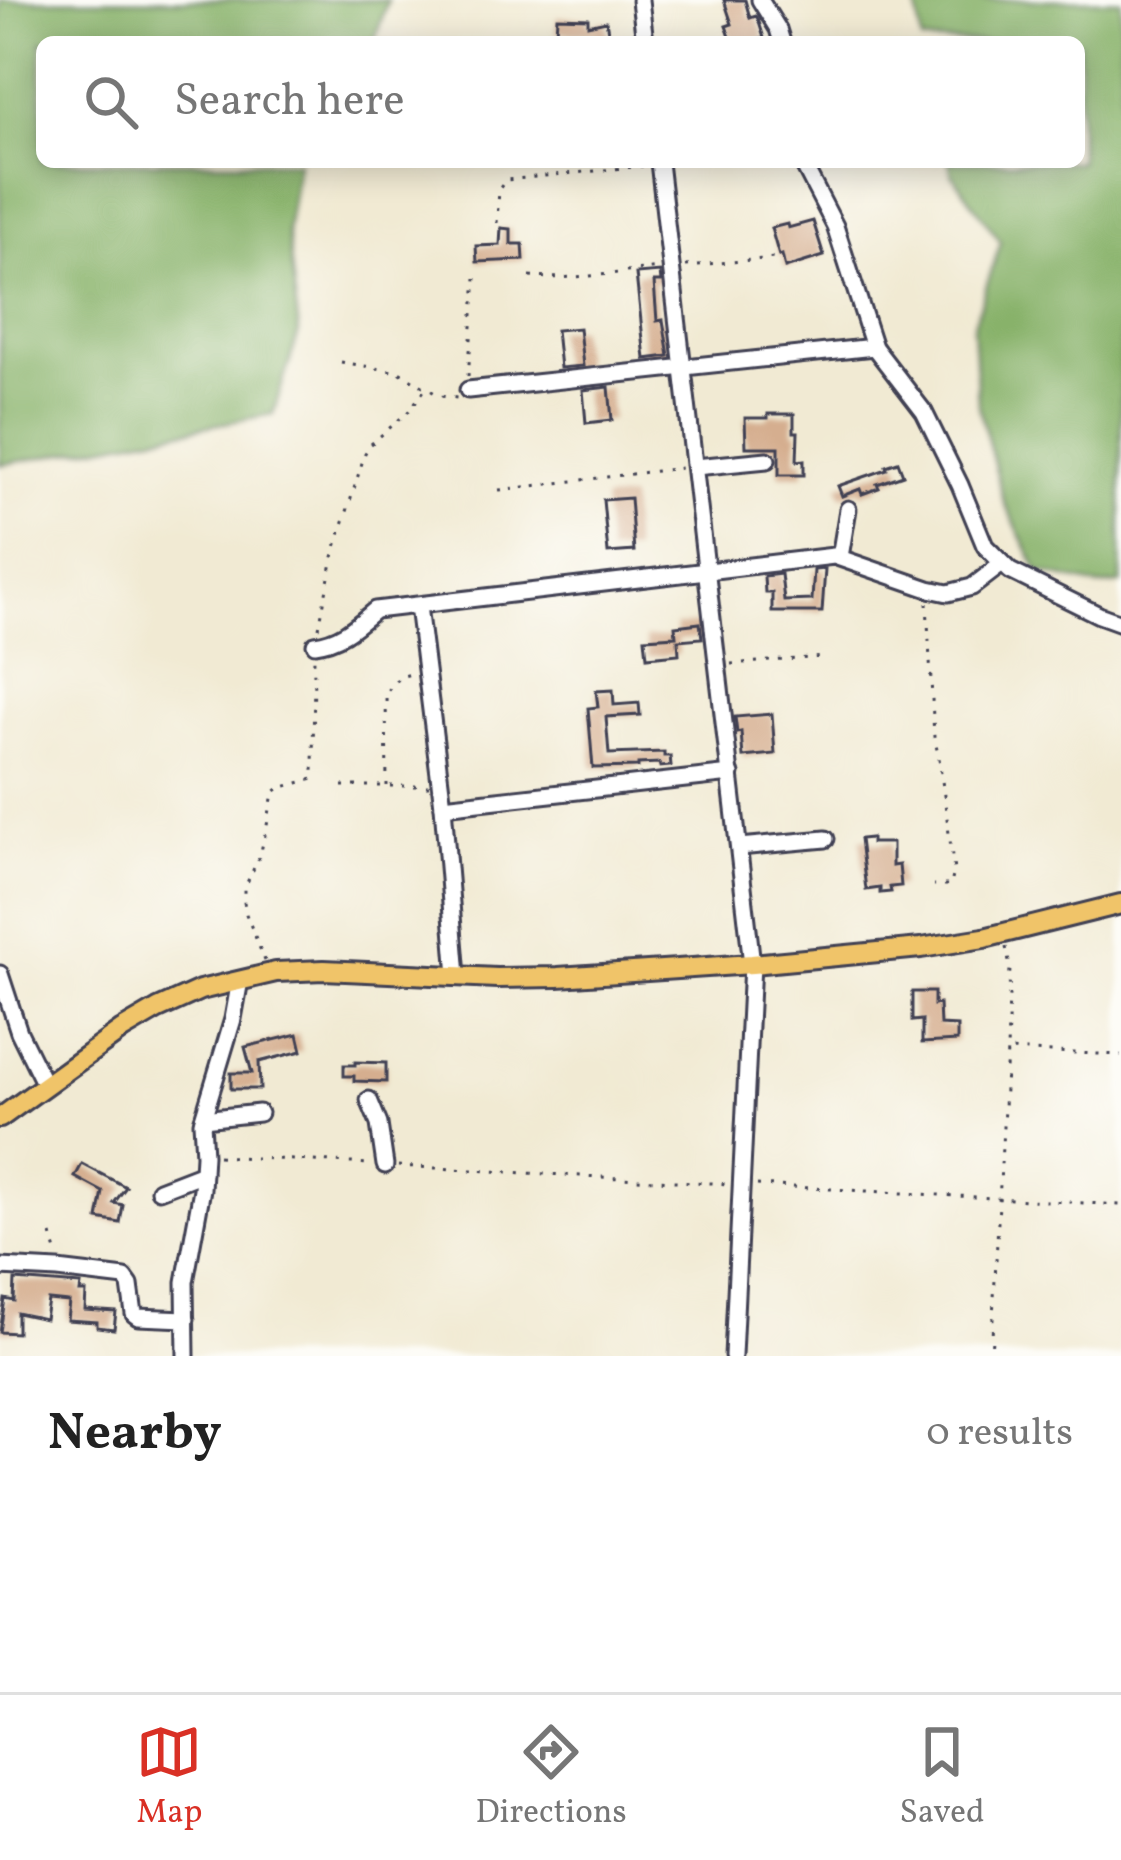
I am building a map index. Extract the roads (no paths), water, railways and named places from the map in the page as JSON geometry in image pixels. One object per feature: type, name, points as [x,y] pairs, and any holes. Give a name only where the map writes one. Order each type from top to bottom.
[{"type":"main road","points":[[0,1118],[158,1009],[200,990],[270,973],[324,970],[558,977],[752,964],[921,948],[1003,934],[1121,904]]},
{"type":"street","points":[[640,0],[644,36]]},
{"type":"street","points":[[760,0],[780,36]]},
{"type":"street","points":[[660,168],[752,964],[733,1356]]},
{"type":"street","points":[[805,168],[835,226],[874,347],[924,412],[986,546],[1002,564],[1121,623]]},
{"type":"street","points":[[468,390],[874,347]]},
{"type":"street","points":[[695,467],[767,460]]},
{"type":"street","points":[[840,557],[848,509]]},
{"type":"street","points":[[314,644],[349,632],[375,610],[706,571],[840,557],[948,593],[972,587],[1002,564]]},
{"type":"street","points":[[418,606],[441,785],[457,976]]},
{"type":"street","points":[[443,806],[730,775]]},
{"type":"street","points":[[739,848],[826,839]]},
{"type":"street","points":[[0,974],[45,1084]]},
{"type":"street","points":[[186,1356],[187,1265],[203,1173],[202,1119],[226,1045],[240,980]]},
{"type":"street","points":[[369,1100],[379,1124],[385,1165]]},
{"type":"street","points":[[202,1119],[259,1113]]},
{"type":"street","points":[[159,1190],[203,1173]]},
{"type":"street","points":[[0,1268],[124,1278],[138,1317],[186,1319]]}]
